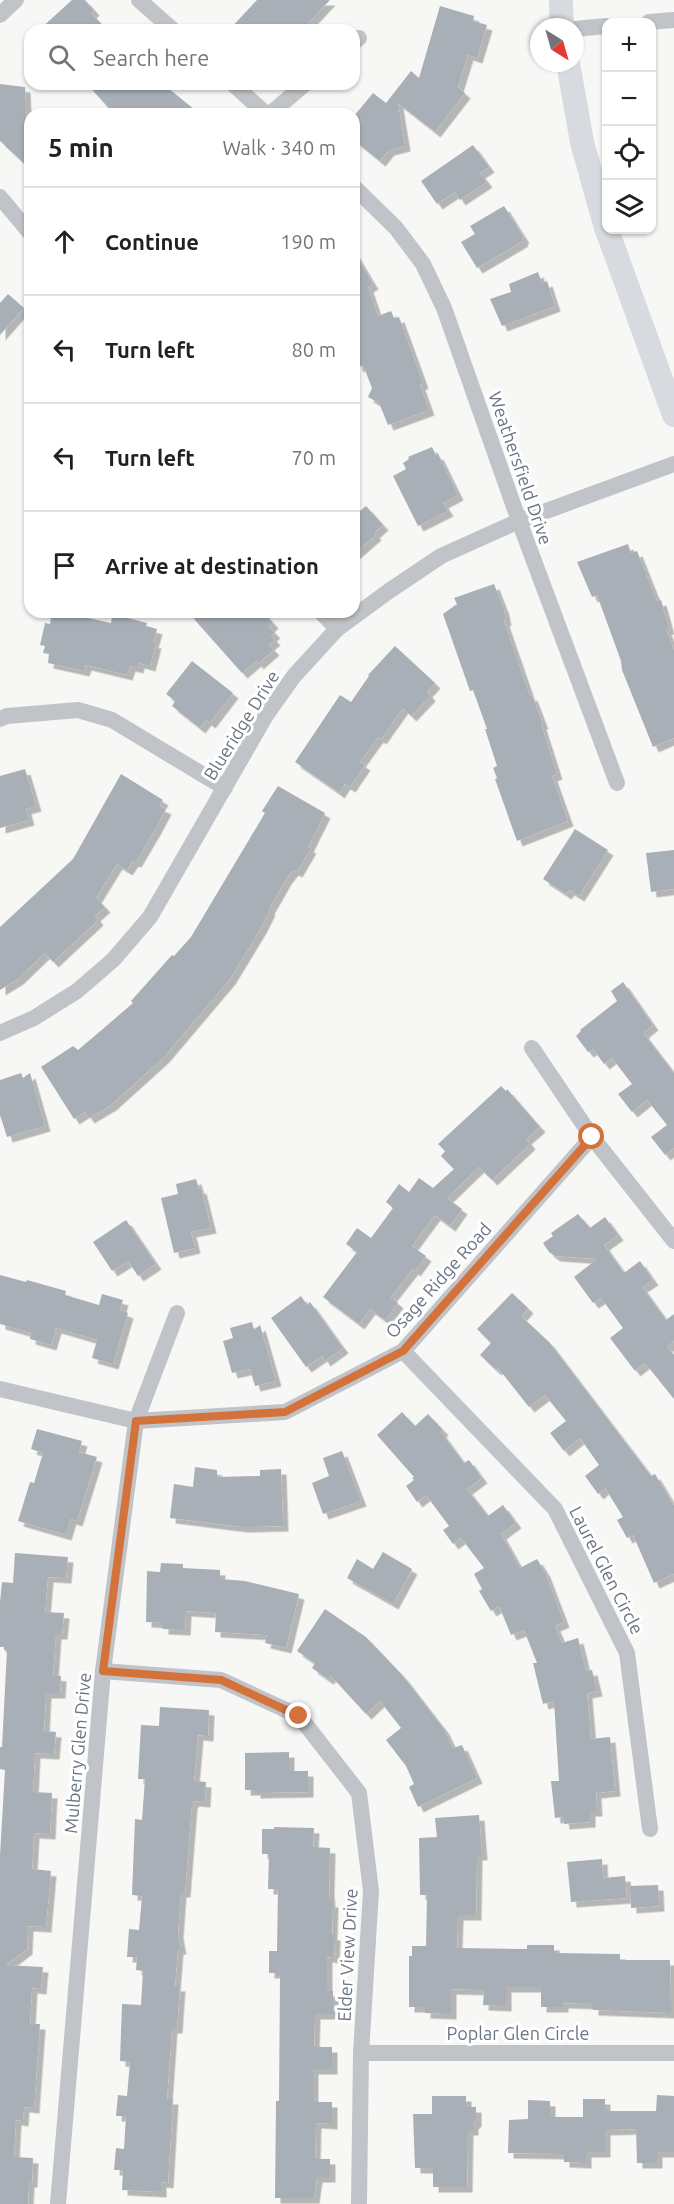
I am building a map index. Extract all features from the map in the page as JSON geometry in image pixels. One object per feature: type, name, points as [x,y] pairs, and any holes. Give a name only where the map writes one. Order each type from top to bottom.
[{"type":"street","points":[[0,15],[16,0]]},
{"type":"street","points":[[139,0],[166,24]]},
{"type":"street","points":[[561,0],[562,18]]},
{"type":"street","points":[[656,21],[674,20]]},
{"type":"street","points":[[584,28],[602,26]]},
{"type":"street","points":[[570,72],[582,142],[602,212]]},
{"type":"street","points":[[240,90],[261,108]]},
{"type":"street","points":[[275,108],[298,90]]},
{"type":"street","name":"Weathersfield Drive","points":[[360,193],[396,228],[423,264],[444,308],[519,521],[617,783]]},
{"type":"street","points":[[0,197],[24,226]]},
{"type":"street","points":[[609,234],[674,415]]},
{"type":"street","name":"Blueridge Drive","points":[[360,612],[441,556],[519,521],[674,464]]},
{"type":"street","points":[[327,618],[337,629]]},
{"type":"street","name":"Blueridge Drive","points":[[0,1033],[34,1018],[77,991],[113,960],[150,916],[271,709],[294,676],[337,629],[352,618]]},
{"type":"street","points":[[0,719],[7,716],[78,710],[112,720],[225,788]]},
{"type":"street","points":[[532,1048],[592,1137],[674,1241]]},
{"type":"street","name":"Osage Ridge Road","points":[[0,1389],[136,1421],[285,1412],[403,1351],[592,1137]]},
{"type":"street","name":"Mulberry Glen Drive","points":[[58,2204],[103,1671],[136,1421],[177,1313]]},
{"type":"street","name":"Laurel Glen Circle","points":[[403,1351],[555,1509],[627,1653],[650,1829]]},
{"type":"street","name":"Elder View Drive","points":[[103,1671],[221,1680],[299,1716],[359,1793],[371,1891],[361,2053],[359,2204]]},
{"type":"street","name":"Poplar Glen Circle","points":[[361,2053],[674,2053]]},
{"type":"building","points":[[72,0],[85,0],[94,10],[91,13],[101,24],[46,24]]},
{"type":"building","points":[[257,0],[330,0],[308,24],[235,24]]},
{"type":"building","points":[[440,6],[474,16],[473,21],[487,25],[477,58],[468,55],[458,87],[465,93],[435,132],[398,103],[405,146],[389,150],[380,161],[360,145],[360,109],[373,93],[386,103],[411,71],[419,78]]},
{"type":"building","points":[[0,84],[24,87],[26,108],[24,108],[24,163],[0,141]]},
{"type":"building","points":[[92,90],[170,90],[193,108],[109,108]]},
{"type":"building","points":[[473,145],[489,167],[480,173],[487,182],[460,200],[455,192],[437,204],[421,181]]},
{"type":"building","points":[[504,206],[524,238],[523,241],[477,268],[461,242],[475,234],[470,226]]},
{"type":"building","points":[[360,262],[373,284],[368,287],[378,316],[391,311],[394,318],[399,317],[423,383],[420,385],[429,410],[388,425],[379,403],[368,397],[372,388],[363,365],[360,366]]},
{"type":"building","points":[[538,272],[542,283],[547,281],[555,306],[502,326],[490,299],[511,292],[509,284]]},
{"type":"building","points":[[8,294],[24,308],[0,335],[0,303]]},
{"type":"building","points":[[432,447],[436,455],[438,454],[458,495],[443,503],[448,511],[418,526],[393,476],[406,469],[403,463],[409,459],[408,457]]},
{"type":"building","points":[[366,506],[383,525],[374,533],[376,535],[360,549],[360,511]]},
{"type":"building","points":[[628,544],[631,553],[637,551],[657,601],[661,600],[669,629],[666,629],[674,651],[674,738],[653,747],[622,670],[621,661],[597,595],[592,597],[577,562]]},
{"type":"building","points":[[494,584],[504,610],[506,620],[504,621],[530,696],[532,695],[543,724],[541,724],[557,774],[552,776],[568,821],[517,841],[495,779],[497,778],[493,768],[497,766],[485,729],[487,729],[473,690],[470,691],[443,614],[457,604],[454,598]]},
{"type":"building","points":[[51,618],[88,618],[111,623],[112,618],[128,618],[147,623],[146,626],[157,629],[150,666],[139,663],[138,668],[130,666],[127,675],[86,665],[84,671],[48,663],[49,654],[43,653],[45,646],[40,645],[45,623],[50,624]]},
{"type":"building","points":[[268,618],[273,623],[269,627],[275,633],[271,636],[275,640],[269,645],[274,650],[258,664],[256,661],[242,673],[194,619]]},
{"type":"building","points":[[395,646],[435,683],[427,692],[430,696],[411,716],[403,708],[381,739],[378,737],[360,762],[365,765],[350,787],[345,784],[339,793],[295,762],[340,695],[351,702],[368,675]]},
{"type":"building","points":[[192,661],[233,693],[210,723],[206,720],[200,728],[172,706],[175,701],[166,694]]},
{"type":"building","points":[[25,769],[36,806],[26,809],[29,820],[0,828],[0,776]]},
{"type":"building","points":[[121,774],[163,800],[159,806],[166,809],[156,828],[136,862],[133,861],[127,870],[117,864],[96,898],[105,907],[95,916],[98,920],[53,962],[45,953],[18,979],[0,990],[0,927],[73,859]]},
{"type":"building","points":[[278,786],[325,813],[308,847],[311,848],[297,872],[293,870],[286,879],[261,928],[230,979],[164,1057],[111,1105],[89,1118],[85,1112],[74,1119],[41,1067],[73,1046],[78,1050],[133,1003],[131,1001],[191,937],[265,813],[262,811]]},
{"type":"building","points":[[575,829],[608,850],[579,896],[569,890],[566,894],[543,879]]},
{"type":"building","points":[[674,850],[674,889],[651,892],[646,853]]},
{"type":"building","points":[[623,982],[653,1025],[644,1034],[674,1073],[674,1148],[665,1155],[651,1137],[667,1125],[647,1100],[632,1112],[618,1094],[632,1084],[612,1058],[604,1064],[593,1049],[588,1052],[576,1036],[580,1030],[617,1001],[611,991]]},
{"type":"building","points":[[21,1073],[23,1078],[30,1073],[45,1126],[7,1137],[0,1115],[0,1080]]},
{"type":"building","points":[[501,1086],[506,1091],[507,1089],[540,1127],[526,1139],[530,1144],[492,1180],[479,1167],[447,1198],[462,1209],[450,1226],[435,1215],[412,1246],[426,1256],[391,1297],[398,1303],[385,1320],[370,1309],[359,1324],[323,1297],[357,1252],[346,1244],[357,1228],[371,1238],[393,1208],[386,1202],[399,1184],[409,1192],[419,1178],[433,1188],[454,1169],[441,1156],[445,1151],[438,1144]]},
{"type":"building","points":[[196,1179],[199,1189],[201,1188],[211,1228],[191,1232],[195,1248],[174,1253],[161,1198],[178,1194],[176,1184]]},
{"type":"building","points":[[578,1214],[590,1228],[605,1217],[618,1235],[604,1245],[624,1273],[640,1261],[653,1280],[642,1287],[666,1320],[674,1314],[674,1341],[667,1347],[674,1355],[674,1399],[645,1363],[635,1371],[610,1338],[623,1328],[601,1298],[593,1303],[574,1277],[597,1259],[555,1256],[543,1243],[553,1236],[551,1233]]},
{"type":"building","points":[[126,1220],[156,1264],[138,1276],[128,1261],[112,1271],[93,1242]]},
{"type":"building","points":[[0,1275],[66,1291],[65,1295],[99,1305],[102,1294],[123,1300],[120,1310],[128,1313],[113,1364],[92,1358],[97,1340],[56,1328],[51,1345],[30,1339],[31,1333],[0,1324]]},
{"type":"building","points":[[512,1293],[528,1308],[521,1316],[549,1342],[651,1476],[655,1474],[674,1506],[674,1574],[654,1583],[633,1535],[627,1538],[617,1520],[623,1517],[605,1488],[598,1494],[585,1476],[599,1465],[580,1438],[564,1451],[550,1433],[566,1421],[545,1395],[529,1407],[498,1368],[496,1370],[480,1355],[491,1343],[477,1329]]},
{"type":"building","points":[[301,1296],[307,1305],[310,1302],[343,1348],[325,1361],[322,1356],[306,1367],[271,1318]]},
{"type":"building","points":[[252,1322],[254,1330],[260,1325],[276,1381],[255,1386],[250,1369],[232,1373],[223,1341],[233,1338],[230,1328]]},
{"type":"building","points":[[402,1412],[415,1426],[428,1414],[443,1430],[441,1432],[464,1463],[469,1460],[482,1478],[467,1489],[488,1516],[503,1505],[516,1523],[501,1534],[520,1568],[537,1559],[545,1572],[564,1622],[555,1626],[562,1643],[578,1638],[586,1671],[592,1670],[597,1691],[587,1693],[591,1739],[610,1737],[615,1791],[596,1793],[597,1811],[590,1811],[590,1822],[564,1824],[563,1817],[555,1818],[551,1781],[559,1781],[554,1701],[543,1704],[533,1663],[537,1663],[524,1630],[511,1635],[499,1606],[491,1611],[479,1591],[482,1589],[474,1574],[484,1568],[461,1538],[453,1544],[443,1530],[449,1526],[426,1495],[417,1502],[406,1486],[414,1480],[412,1478],[414,1477],[377,1435]]},
{"type":"building","points":[[37,1429],[82,1441],[79,1452],[97,1457],[77,1521],[71,1519],[66,1535],[18,1521],[30,1482],[34,1483],[43,1453],[31,1449]]},
{"type":"building","points":[[342,1451],[361,1501],[323,1514],[312,1483],[329,1476],[323,1458]]},
{"type":"building","points":[[195,1467],[217,1470],[217,1477],[260,1476],[260,1470],[281,1469],[283,1526],[242,1527],[170,1518],[174,1484],[193,1487]]},
{"type":"building","points":[[383,1552],[412,1569],[393,1604],[347,1578],[357,1559],[373,1569]]},
{"type":"building","points":[[15,1553],[68,1557],[66,1578],[48,1577],[45,1612],[64,1613],[62,1634],[56,1634],[53,1675],[61,1676],[60,1693],[46,1693],[44,1731],[56,1732],[54,1754],[35,1753],[33,1792],[52,1793],[50,1834],[34,1833],[32,1869],[51,1871],[46,1927],[28,1926],[27,1949],[6,1965],[43,1967],[41,1989],[32,1988],[30,2024],[40,2024],[34,2108],[24,2107],[23,2121],[16,2120],[14,2157],[33,2158],[32,2182],[29,2182],[28,2204],[0,2204],[0,1855],[5,1770],[0,1769],[0,1747],[2,1747],[7,1650],[0,1647],[0,1602],[2,1582],[13,1583]]},
{"type":"building","points":[[161,1563],[183,1564],[183,1568],[220,1570],[220,1579],[245,1581],[299,1594],[286,1648],[265,1643],[267,1635],[215,1632],[216,1613],[186,1611],[185,1630],[163,1629],[163,1623],[146,1622],[147,1571],[160,1572]]},
{"type":"building","points":[[325,1609],[366,1637],[403,1676],[444,1729],[453,1748],[462,1745],[477,1778],[418,1807],[409,1787],[414,1784],[406,1766],[386,1740],[401,1728],[380,1701],[366,1714],[331,1676],[328,1679],[312,1668],[315,1663],[297,1651]]},
{"type":"building","points":[[160,1707],[209,1710],[208,1736],[198,1735],[194,1781],[206,1782],[205,1802],[194,1801],[192,1803],[185,1892],[181,1892],[178,1933],[181,1949],[178,1949],[175,1986],[180,1986],[177,2028],[172,2028],[167,2099],[173,2099],[168,2183],[161,2182],[161,2192],[122,2190],[123,2170],[114,2170],[116,2148],[124,2149],[126,2116],[116,2116],[118,2095],[127,2096],[130,2062],[120,2061],[122,2004],[141,2005],[143,1971],[136,1970],[137,1957],[127,1957],[129,1929],[139,1930],[142,1896],[132,1895],[135,1819],[142,1820],[145,1779],[138,1779],[141,1725],[159,1726]]},
{"type":"building","points":[[289,1752],[289,1771],[308,1771],[308,1792],[255,1793],[255,1790],[245,1790],[245,1753]]},
{"type":"building","points":[[479,1815],[482,1855],[477,1855],[476,1915],[458,1915],[457,1948],[527,1949],[527,1945],[554,1945],[554,1953],[620,1954],[620,1960],[670,1960],[671,2013],[593,2010],[593,2004],[563,2003],[563,2007],[541,2007],[541,1987],[506,1987],[506,2006],[483,2005],[484,1990],[451,1989],[451,2014],[425,2013],[425,2007],[409,2007],[409,1956],[412,1956],[412,1946],[426,1946],[427,1895],[420,1895],[419,1838],[437,1837],[435,1818]]},
{"type":"building","points":[[274,1827],[314,1828],[313,1847],[330,1848],[329,1890],[330,1902],[333,1902],[332,1935],[335,1935],[334,1958],[327,1957],[327,1991],[333,1991],[333,2014],[315,2014],[314,2047],[332,2047],[332,2069],[313,2069],[313,2102],[332,2102],[332,2124],[316,2123],[315,2159],[330,2159],[330,2177],[317,2177],[314,2198],[275,2198],[276,2101],[279,2101],[280,1976],[277,1976],[277,1973],[269,1973],[269,1951],[277,1951],[278,1889],[268,1889],[269,1854],[262,1854],[262,1829],[274,1829]]},
{"type":"building","points":[[602,1859],[603,1878],[625,1876],[627,1898],[571,1902],[567,1862]]},
{"type":"building","points":[[658,1885],[659,1906],[631,1908],[630,1886]]},
{"type":"building","points":[[657,2095],[674,2096],[674,2152],[657,2152],[657,2163],[637,2163],[636,2129],[605,2130],[605,2152],[586,2152],[586,2163],[564,2162],[564,2154],[508,2153],[509,2120],[528,2119],[528,2100],[550,2101],[550,2117],[583,2117],[583,2099],[605,2099],[605,2111],[656,2111]]},
{"type":"building","points":[[432,2096],[466,2096],[466,2107],[476,2107],[476,2121],[473,2124],[473,2130],[468,2130],[467,2187],[433,2187],[433,2168],[415,2168],[413,2114],[432,2114]]},
{"type":"route","points":[[299,1716],[221,1680],[103,1671],[136,1421],[285,1412],[403,1351],[592,1137]]}]
